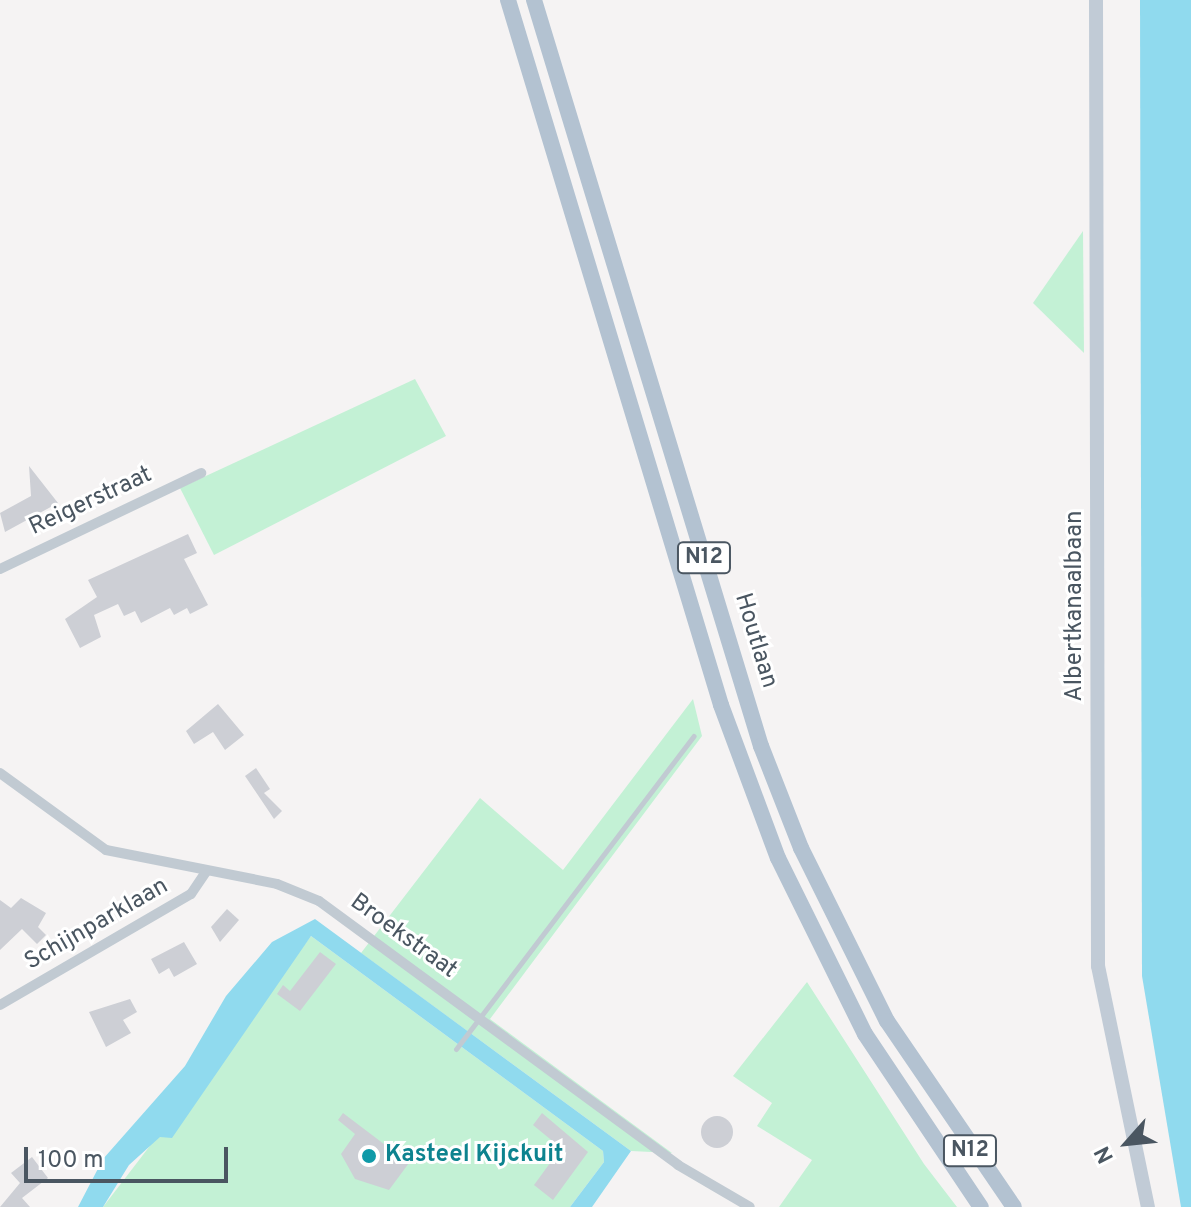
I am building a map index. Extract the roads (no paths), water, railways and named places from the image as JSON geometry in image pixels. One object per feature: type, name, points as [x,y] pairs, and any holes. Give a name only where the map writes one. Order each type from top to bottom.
[{"type":"main road","name":"N12","points":[[508,0],[721,705],[778,858],[865,1034],[981,1207]]},
{"type":"main road","name":"Houtlaan","points":[[534,0],[761,746],[801,848],[887,1021],[1014,1207]]},
{"type":"street","name":"Albertkanaalbaan","points":[[1096,0],[1098,966],[1115,1077],[1148,1207]]},
{"type":"street","name":"Reigerstraat","points":[[0,569],[201,473]]},
{"type":"street","name":"Broekstraat","points":[[0,773],[106,850],[303,891],[678,1165],[750,1207]]},
{"type":"street","name":"Schijnparklaan","points":[[0,1005],[191,894],[206,872]]},
{"type":"lane","points":[[456,1049],[694,736]]},
{"type":"water","points":[[1140,0],[1191,0],[1191,1207],[1181,1207],[1142,976]]},
{"type":"water","points":[[315,919],[631,1151],[592,1207],[570,1207],[604,1162],[603,1151],[311,936],[172,1138],[160,1137],[129,1165],[103,1207],[78,1207],[103,1159],[185,1066],[226,996],[272,942]]},
{"type":"place","name":"Kasteel Kijckuit","points":[[369,1156]]}]
